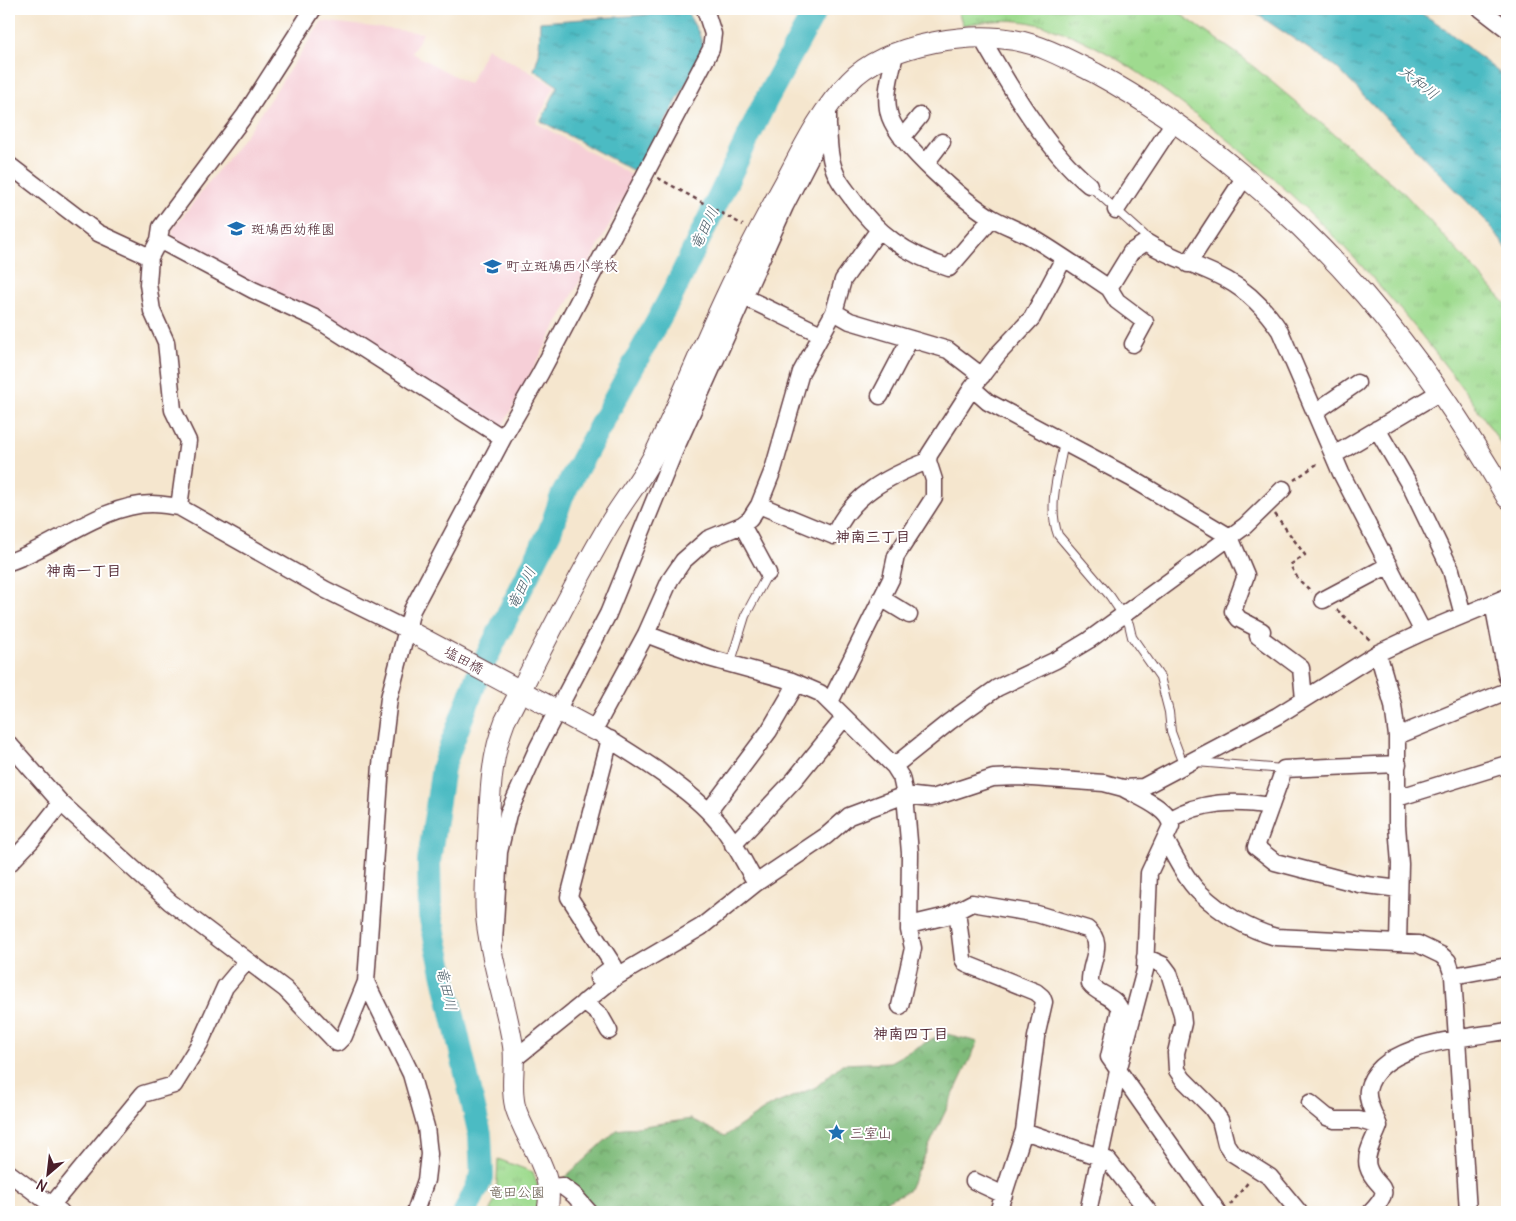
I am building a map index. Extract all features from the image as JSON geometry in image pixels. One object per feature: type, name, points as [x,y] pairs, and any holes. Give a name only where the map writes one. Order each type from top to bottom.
[{"type":"street","points":[[179,507],[188,441],[173,410],[166,342],[152,311],[148,284],[150,257],[159,240],[161,227],[245,115],[313,9]]},
{"type":"street","points":[[9,744],[60,803],[170,902],[246,962],[285,989],[337,1043],[344,1036],[366,982],[381,765],[389,698],[412,610],[503,438],[540,374],[711,49],[713,34],[710,18],[705,9]]},
{"type":"street","points":[[1481,9],[1507,29]]},
{"type":"street","points":[[547,1212],[550,1200],[546,1176],[516,1107],[512,1078],[514,1059],[486,916],[492,765],[498,739],[521,690],[608,527],[644,474],[757,233],[850,80],[866,67],[920,45],[954,38],[1017,40],[1045,48],[1132,93],[1174,122],[1244,178],[1312,239],[1364,294],[1398,335],[1440,392],[1469,434],[1507,498]]},
{"type":"street","points":[[981,38],[1011,88],[1061,157],[1089,185]]},
{"type":"street","points":[[895,54],[887,102],[891,118],[902,138],[926,163],[963,196],[992,218],[1012,226],[1109,288],[1116,300],[1145,322],[1133,344]]},
{"type":"street","points":[[828,115],[830,153],[836,175],[860,210],[878,231],[925,261],[949,268],[992,218]]},
{"type":"street","points":[[492,951],[496,934],[502,837],[523,781],[557,710],[608,614],[674,452],[828,115]]},
{"type":"street","points":[[902,138],[920,116]]},
{"type":"street","points":[[1116,210],[1174,122]]},
{"type":"street","points":[[926,163],[942,142]]},
{"type":"street","points":[[9,165],[98,233],[150,257]]},
{"type":"street","points":[[1188,264],[1244,178]]},
{"type":"street","points":[[571,1015],[580,992],[614,966],[569,897],[602,735],[670,580],[683,561],[708,539],[742,525],[750,519],[759,505],[773,470],[800,372],[834,312],[843,280],[878,231]]},
{"type":"street","points":[[159,240],[253,290],[315,318],[503,438]]},
{"type":"street","points":[[1109,288],[1131,252],[1146,242],[1167,255],[1225,279],[1242,289],[1265,311],[1280,331],[1334,455],[1423,632]]},
{"type":"street","points":[[759,505],[834,536],[847,511],[865,494],[889,476],[928,460],[977,382],[999,353],[1032,318],[1064,258]]},
{"type":"street","points":[[744,297],[821,334]]},
{"type":"street","points":[[834,312],[850,321],[948,350],[977,382],[988,402],[1064,442],[1230,537],[1246,575],[1233,611],[1239,619],[1262,631],[1258,636],[1301,668],[1304,700]]},
{"type":"street","points":[[880,396],[910,339]]},
{"type":"street","points":[[1315,412],[1356,383]]},
{"type":"street","points":[[1334,455],[1440,392]]},
{"type":"street","points":[[1377,429],[1412,489],[1451,570],[1463,615]]},
{"type":"street","points":[[830,702],[882,598],[894,570],[896,556],[934,496],[934,480],[928,460]]},
{"type":"street","points":[[894,766],[949,722],[997,688],[1056,660],[1089,640],[1245,526],[1283,489]]},
{"type":"street","points":[[9,562],[80,526],[124,509],[152,504],[179,507],[326,590],[407,630]]},
{"type":"street","points":[[742,525],[768,573]]},
{"type":"street","points":[[1323,600],[1389,566]]},
{"type":"street","points":[[882,598],[909,615]]},
{"type":"street","points":[[514,1059],[616,977],[701,927],[756,883],[826,836],[850,816],[905,795],[932,798],[944,796],[974,782],[993,778],[1018,777],[1088,782],[1124,788],[1143,786],[1304,700],[1378,653],[1500,600],[1507,677]]},
{"type":"street","name":"塩田橋","points":[[407,630],[602,735]]},
{"type":"street","points":[[646,634],[730,665],[797,683],[820,693],[894,766],[901,777],[905,795],[910,854],[909,925],[912,948],[900,1006]]},
{"type":"street","points":[[1378,653],[1393,705],[1397,736],[1398,943]]},
{"type":"street","points":[[709,811],[769,732],[797,683]]},
{"type":"street","points":[[1397,736],[1507,691]]},
{"type":"street","points":[[733,845],[794,780],[844,718]]},
{"type":"street","points":[[602,735],[709,811],[720,823],[756,883]]},
{"type":"street","points":[[1398,764],[1284,769],[1256,847],[1275,862],[1359,884],[1399,890]]},
{"type":"street","points":[[1397,798],[1507,764]]},
{"type":"street","points":[[1088,1212],[1118,1071],[1144,970],[1149,873],[1171,826],[1170,819],[1124,788]]},
{"type":"street","points":[[1170,819],[1203,805],[1241,801],[1271,806]]},
{"type":"street","points":[[9,864],[31,841],[60,803]]},
{"type":"street","points":[[1165,840],[1198,892],[1240,924],[1257,932],[1276,937],[1418,944],[1441,954],[1448,961],[1453,976],[1468,1212]]},
{"type":"street","points":[[909,925],[947,916],[972,903],[1037,914],[1087,929],[1094,934],[1097,942],[1090,984],[1100,993],[1112,998],[1120,1009],[1109,1057],[1216,1211]]},
{"type":"street","points":[[957,910],[963,959],[966,964],[1036,992],[1042,997],[1044,1002],[1036,1037],[1024,1131],[998,1212]]},
{"type":"street","points":[[1145,957],[1163,966],[1169,972],[1182,1014],[1183,1023],[1176,1052],[1177,1070],[1183,1079],[1211,1107],[1220,1120],[1226,1144],[1232,1153],[1270,1177],[1299,1212]]},
{"type":"street","points":[[9,1173],[53,1210],[142,1094],[174,1085],[200,1043],[225,987],[246,962]]},
{"type":"street","points":[[1453,976],[1507,966]]},
{"type":"street","points":[[366,982],[411,1074],[426,1127],[429,1154],[427,1172],[415,1212]]},
{"type":"street","points":[[584,1002],[600,1015],[609,1031]]},
{"type":"street","points":[[1371,1212],[1378,1205],[1384,1194],[1382,1185],[1368,1169],[1367,1161],[1379,1126],[1368,1101],[1368,1090],[1384,1064],[1410,1050],[1507,1031]]},
{"type":"street","points":[[1310,1103],[1327,1117],[1335,1120],[1359,1120],[1379,1126]]},
{"type":"street","points":[[1024,1131],[1108,1160],[1149,1212]]},
{"type":"street","points":[[974,1181],[1004,1195]]},
{"type":"street","points":[[549,1187],[562,1186],[580,1201],[589,1212]]},
{"type":"lane","points":[[1089,185],[1144,234],[1146,242]]},
{"type":"lane","points":[[1064,442],[1054,501],[1054,524],[1058,535],[1110,596],[1129,624],[1132,637],[1164,688],[1171,732],[1185,763],[1284,769]]},
{"type":"lane","points":[[730,665],[749,607],[768,573]]},
{"type":"path","points":[[647,172],[757,233]]},
{"type":"path","points":[[1283,489],[1312,467],[1334,455]]},
{"type":"path","points":[[1268,504],[1306,555],[1290,565],[1298,579],[1368,638],[1378,653]]},
{"type":"path","points":[[1216,1211],[1258,1170]]},
{"type":"shaded area","points":[[322,21],[423,33],[412,53],[469,84],[487,48],[555,86],[536,123],[635,177],[502,428],[174,244],[172,230],[252,126]]},
{"type":"green space","points":[[957,9],[1173,9],[1242,57],[1402,191],[1507,305],[1507,454],[1463,388],[1439,357],[1358,262],[1301,204],[1208,124],[1121,61],[1081,40],[1040,25],[1012,20],[963,25]]},
{"type":"green space","points":[[943,1033],[978,1042],[908,1191],[861,1212],[599,1212],[564,1178],[617,1130],[691,1119],[725,1136],[770,1106],[816,1087],[842,1064],[890,1062]]},
{"type":"green space","name":"竜田公園","points":[[498,1159],[533,1172],[540,1192],[537,1212],[489,1212],[496,1198]]},
{"type":"water","name":"大和川","points":[[1249,9],[1414,9],[1440,25],[1507,79],[1507,249],[1486,221],[1336,67]]},
{"type":"water","points":[[687,12],[699,33],[704,50],[638,173],[541,121],[558,86],[534,70],[539,54],[540,22]]},
{"type":"waterway","name":"竜田川","points":[[465,1212],[482,1177],[480,1135],[430,915],[429,861],[443,767],[479,672],[550,531],[562,496],[673,293],[766,100],[816,9]]},
{"type":"place","name":"斑鳩西幼稚園","points":[[237,229]]},
{"type":"place","name":"町立斑鳩西小学校","points":[[492,266]]},
{"type":"place","name":"三室山","points":[[836,1133]]},
{"type":"district","name":"神南三丁目","points":[[873,536]]},
{"type":"district","name":"神南一丁目","points":[[84,570]]},
{"type":"district","name":"神南四丁目","points":[[911,1033]]}]
